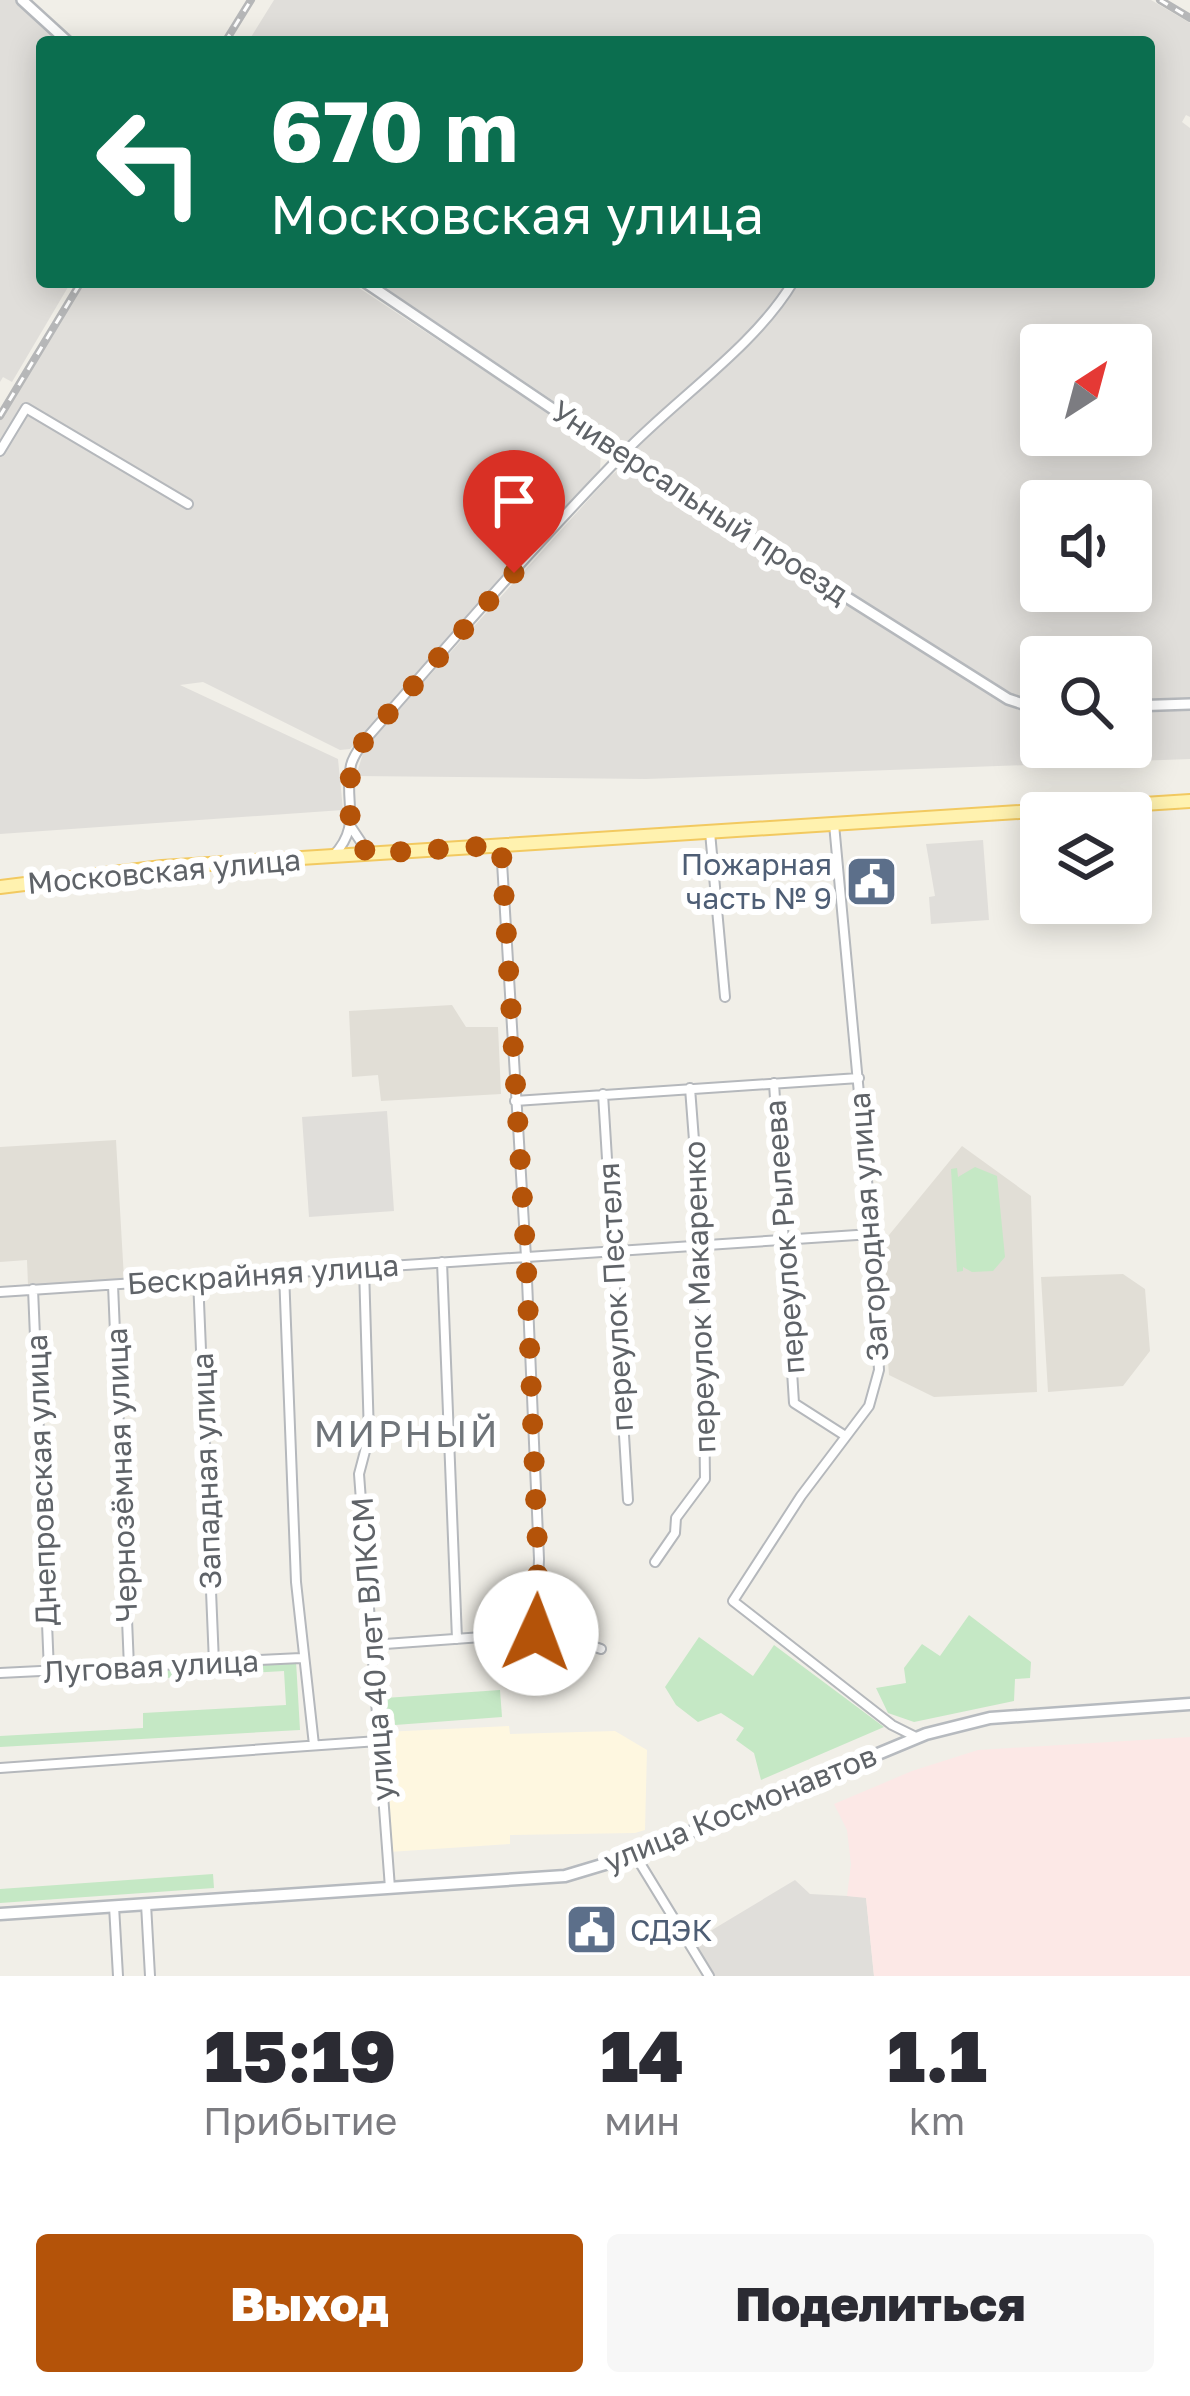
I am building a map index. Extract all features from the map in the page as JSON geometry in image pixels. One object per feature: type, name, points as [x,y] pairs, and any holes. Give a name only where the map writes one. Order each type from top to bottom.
[{"type":"main road","name":"Московская улица","points":[[0,887],[147,868],[1190,801]]},
{"type":"main road","name":"улица Космонавтов","points":[[0,1914],[565,1876],[635,1855],[916,1737],[990,1718],[1190,1705]]},
{"type":"street","points":[[22,0],[61,36]]},
{"type":"street","name":"Универсальный проезд","points":[[374,288],[621,455],[1020,704]]},
{"type":"street","points":[[333,856],[347,842],[351,762],[365,740],[621,455],[733,351],[789,288]]},
{"type":"street","points":[[0,451],[26,408],[188,504]]},
{"type":"street","points":[[1152,705],[1190,704]]},
{"type":"street","name":"Загородная улица","points":[[834,824],[872,1234],[876,1390],[733,1601],[892,1725],[916,1737]]},
{"type":"street","points":[[351,826],[368,854]]},
{"type":"street","points":[[710,831],[725,997]]},
{"type":"street","points":[[501,845],[526,1257],[538,1559],[536,1633]]},
{"type":"street","points":[[515,1101],[859,1078]]},
{"type":"street","name":"переулок Рылеева","points":[[774,1083],[794,1402],[844,1436]]},
{"type":"street","name":"переулок Макаренко","points":[[655,1562],[675,1533],[676,1519],[705,1479],[702,1245],[690,1088]]},
{"type":"street","name":"переулок Пестеля","points":[[604,1094],[628,1500]]},
{"type":"street","name":"Бескрайняя улица","points":[[0,1292],[872,1234]]},
{"type":"street","points":[[442,1262],[457,1639]]},
{"type":"street","name":"улица 40 лет ВЛКСМ","points":[[364,1268],[370,1436],[359,1474],[390,1888]]},
{"type":"street","points":[[284,1273],[302,1658],[308,1671],[314,1745]]},
{"type":"street","name":"Западная улица","points":[[198,1279],[214,1663]]},
{"type":"street","name":"Чернозёмная улица","points":[[113,1284],[129,1667]]},
{"type":"street","name":"Днепровская улица","points":[[33,1289],[49,1671]]},
{"type":"street","points":[[371,1646],[536,1633],[557,1634],[601,1649]]},
{"type":"street","name":"Луговая улица","points":[[0,1673],[302,1658]]},
{"type":"street","points":[[885,1750],[897,1731],[892,1725]]},
{"type":"street","points":[[0,1768],[378,1741]]},
{"type":"street","points":[[635,1855],[709,1976]]},
{"type":"street","points":[[146,1904],[150,1976]]},
{"type":"street","points":[[113,1906],[118,1976]]},
{"type":"shaded area","points":[[0,0],[15,0],[53,36],[36,36],[36,288],[67,288],[12,382],[3,377],[0,382]]},
{"type":"shaded area","points":[[274,0],[1151,0],[1190,23],[1190,117],[1186,115],[1182,122],[1190,128],[1190,700],[1152,703],[1152,636],[1020,636],[1020,699],[1008,696],[386,288],[1155,288],[1155,36],[252,36]]},
{"type":"shaded area","points":[[80,288],[359,288],[601,448],[600,472],[350,749],[340,750],[203,682],[180,685],[338,759],[343,810],[0,834],[0,421]]},
{"type":"shaded area","points":[[623,466],[640,471],[1020,710],[1020,765],[646,779],[356,776],[365,747]]},
{"type":"shaded area","points":[[1190,708],[1190,759],[1152,760],[1152,711]]},
{"type":"shaded area","points":[[983,840],[989,920],[931,924],[929,897],[935,896],[926,844]]},
{"type":"shaded area","points":[[452,1005],[466,1027],[498,1027],[501,1094],[381,1101],[378,1075],[352,1077],[349,1011]]},
{"type":"shaded area","points":[[387,1111],[394,1211],[309,1217],[302,1117]]},
{"type":"shaded area","points":[[116,1140],[124,1279],[28,1285],[27,1260],[0,1262],[0,1147]]},
{"type":"shaded area","points":[[962,1146],[1031,1196],[1037,1392],[934,1397],[889,1375],[880,1246]]},
{"type":"shaded area","points":[[1123,1274],[1145,1289],[1150,1351],[1123,1386],[1048,1392],[1041,1277]]},
{"type":"shaded area","points":[[509,1726],[510,1734],[615,1731],[647,1750],[645,1830],[510,1835],[510,1844],[389,1852],[384,1732]]},
{"type":"shaded area","points":[[1190,1737],[1190,1976],[874,1976],[866,1898],[847,1896],[851,1864],[847,1830],[834,1804],[978,1750]]},
{"type":"shaded area","points":[[795,1880],[810,1894],[866,1897],[874,1976],[713,1976],[692,1942]]},
{"type":"green space","points":[[975,1167],[997,1176],[1005,1257],[993,1271],[972,1272],[963,1267],[957,1272],[951,1169],[957,1168],[958,1177]]},
{"type":"green space","points":[[969,1615],[1031,1662],[1030,1678],[1015,1679],[1014,1701],[914,1722],[888,1713],[876,1688],[906,1683],[904,1668],[922,1644],[940,1656]]},
{"type":"green space","points":[[699,1637],[753,1676],[774,1645],[884,1727],[761,1780],[754,1753],[736,1740],[744,1728],[721,1713],[698,1722],[676,1705],[665,1687]]},
{"type":"green space","points":[[296,1661],[300,1730],[0,1747],[0,1736],[143,1728],[143,1713],[286,1705],[284,1671],[132,1680],[131,1670]]},
{"type":"green space","points":[[500,1690],[502,1717],[395,1725],[394,1714],[386,1714],[385,1698]]},
{"type":"green space","points":[[213,1874],[214,1888],[0,1903],[0,1889]]},
{"type":"railway","points":[[229,36],[251,0]]},
{"type":"railway","points":[[1160,0],[1190,18]]},
{"type":"railway","points":[[0,416],[77,288]]},
{"type":"place","name":"Пожарная часть № 9","points":[[871,881]]},
{"type":"place","name":"СДЭК","points":[[591,1930]]},
{"type":"district","name":"МИРНЫЙ","points":[[407,1433]]},
{"type":"route","points":[[514,573],[365,740],[351,762],[350,804],[351,826],[368,854],[501,845],[526,1257],[538,1559],[536,1633]]}]
